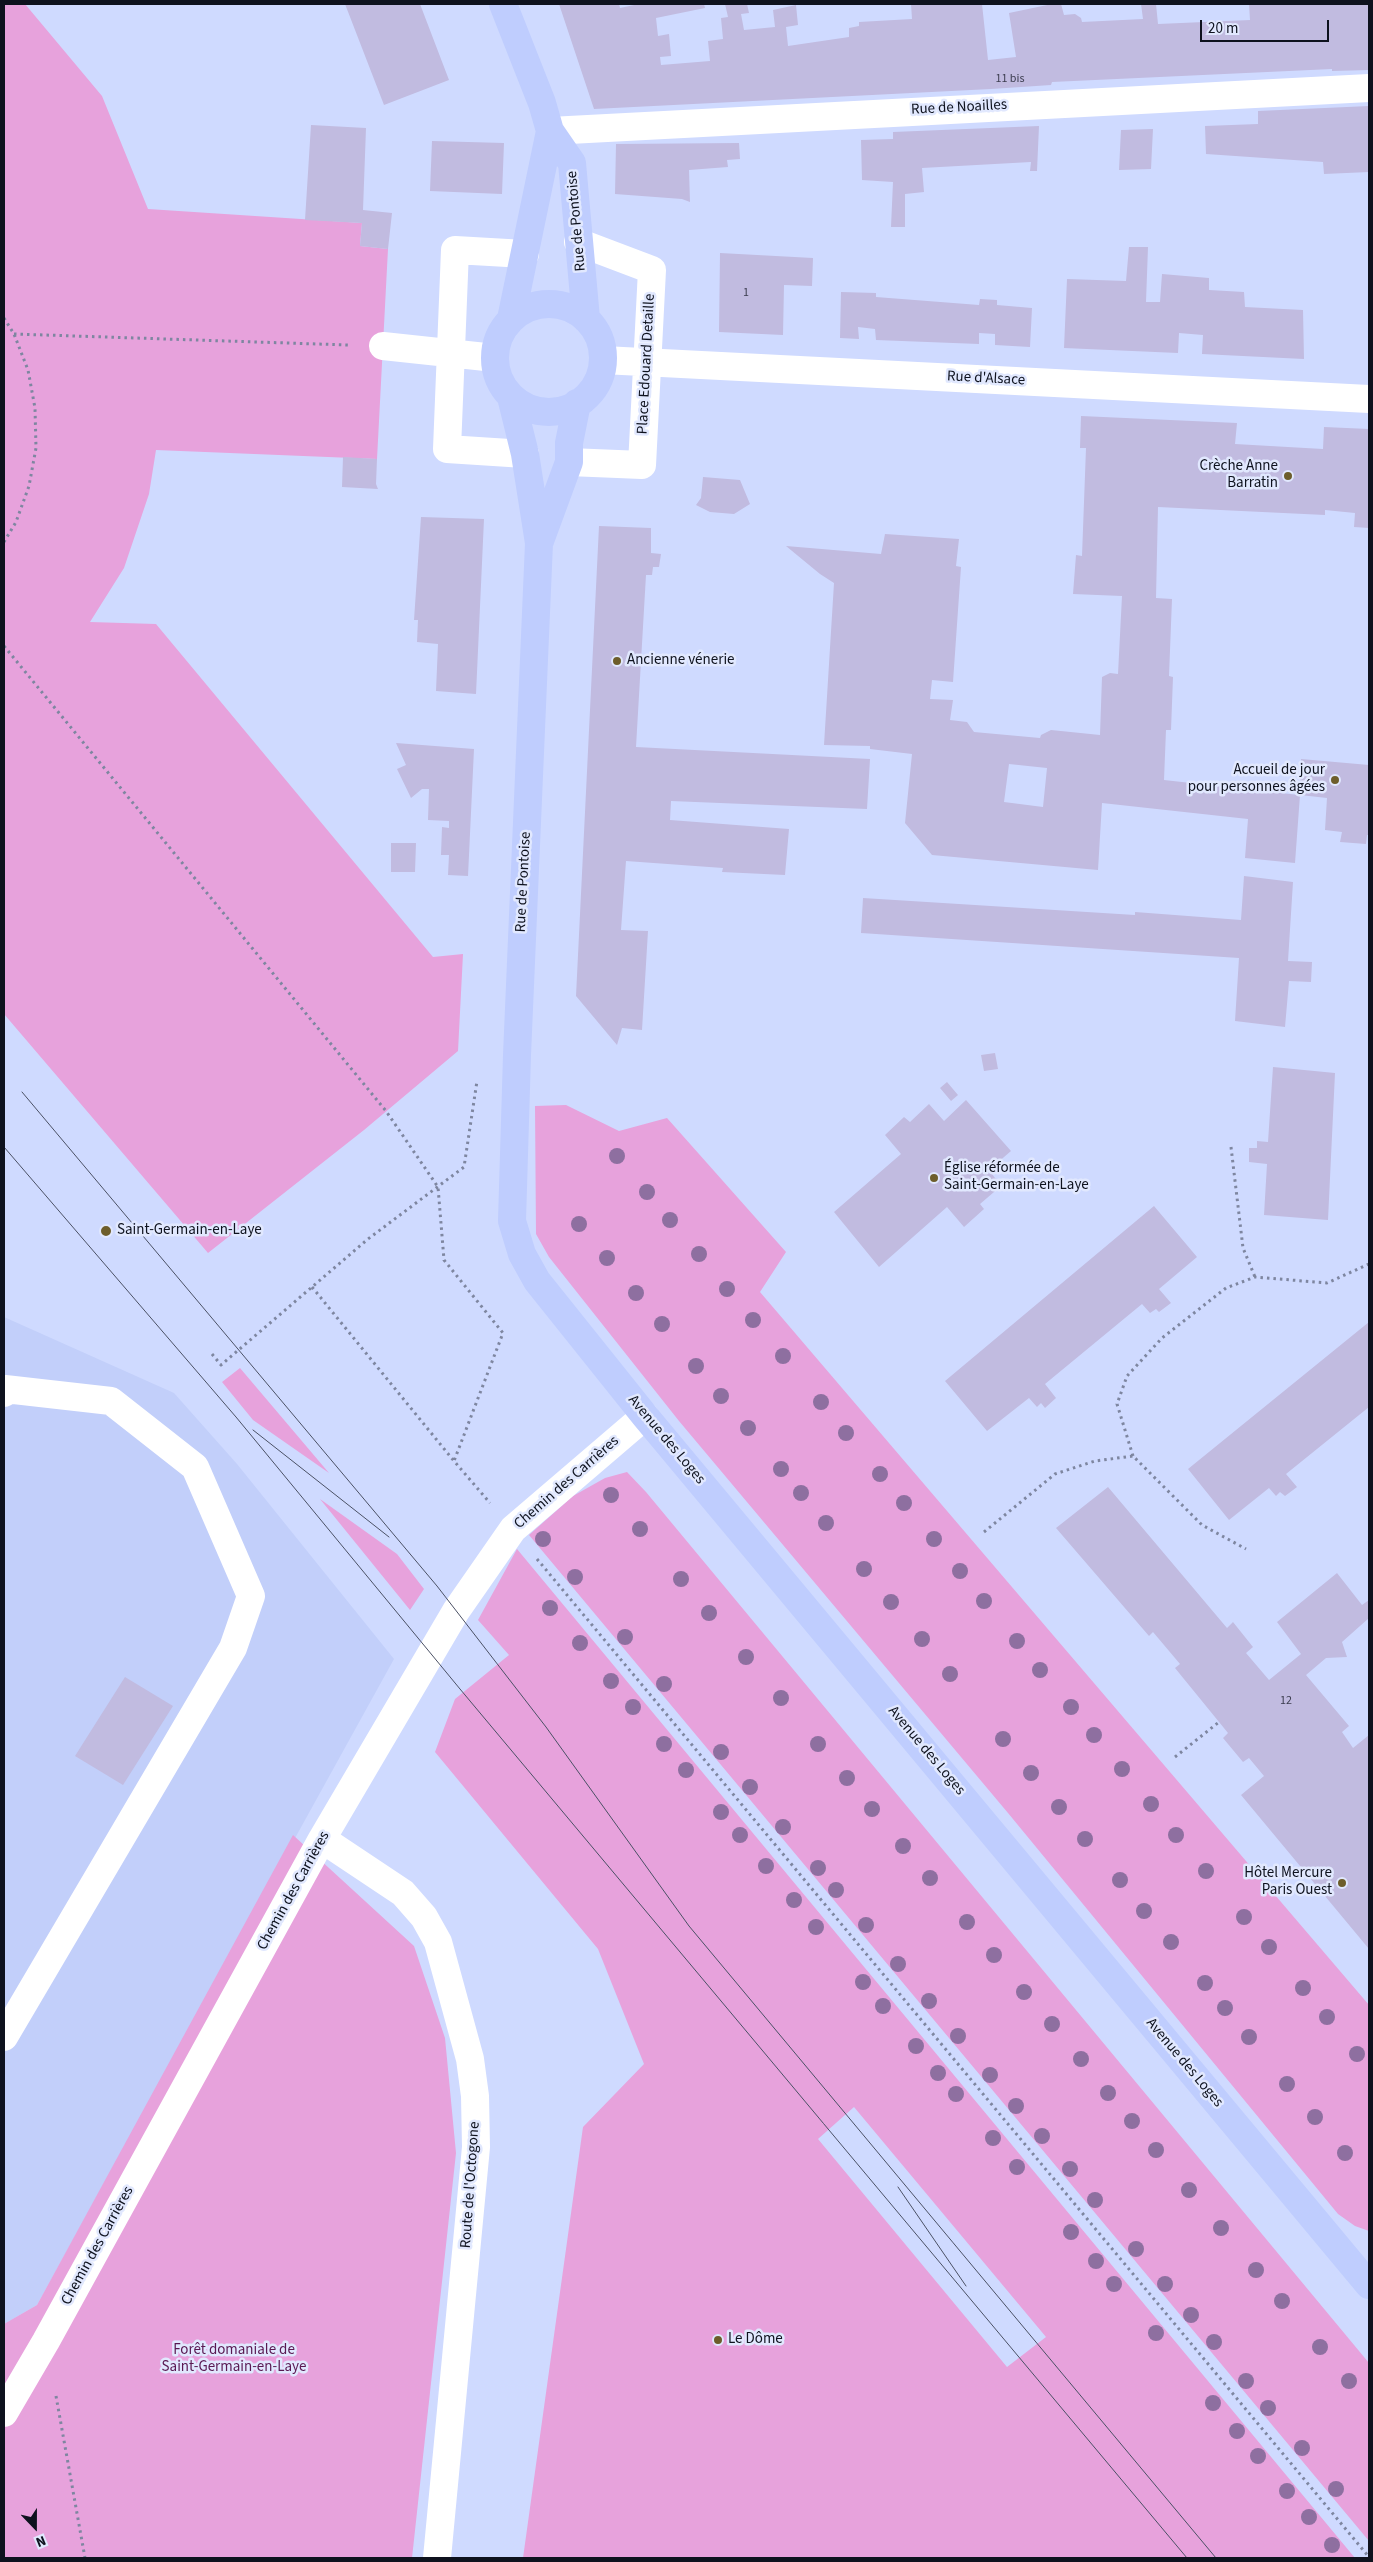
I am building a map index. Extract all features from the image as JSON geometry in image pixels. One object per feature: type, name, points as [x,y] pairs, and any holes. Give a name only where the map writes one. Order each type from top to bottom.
[{"type":"main road","name":"Rue de Pontoise","points":[[503,4],[542,103],[550,131],[572,163],[586,319]]},
{"type":"main road","name":"Rue de Pontoise","points":[[511,319],[550,131]]},
{"type":"main road","points":[[540,305],[557,305],[572,309],[586,319],[596,331],[601,345],[602,360],[600,374],[594,387],[577,403],[555,411],[539,411],[524,406],[511,397],[501,383],[495,358],[495,349],[501,333],[511,319],[525,310],[540,305]]},
{"type":"main road","name":"Rue de Pontoise","points":[[511,397],[525,454],[539,543],[516,1082],[512,1221]]},
{"type":"main road","name":"Rue de Pontoise","points":[[539,543],[569,462],[569,443],[577,403]]},
{"type":"main road","name":"Avenue des Loges","points":[[512,1221],[522,1254],[537,1281],[645,1416],[1365,2272]]},
{"type":"street","name":"Rue de Noailles","points":[[550,131],[1369,88]]},
{"type":"street","name":"Place Edouard Detaille","points":[[569,462],[642,465],[652,270],[578,242]]},
{"type":"street","points":[[525,254],[455,250],[447,449],[525,454]]},
{"type":"street","points":[[383,346],[495,358]]},
{"type":"street","name":"Rue d'Alsace","points":[[602,360],[1369,399]]},
{"type":"street","points":[[4,1393],[5,1389],[111,1401],[195,1466],[251,1596],[233,1648],[4,2038]]},
{"type":"street","name":"Chemin des Carrières","points":[[4,2413],[46,2341],[322,1839],[456,1611],[512,1529],[645,1416]]},
{"type":"street","name":"Route de l'Octogone","points":[[322,1839],[403,1893],[424,1917],[438,1942],[470,2060],[476,2096],[476,2147],[437,2558]]},
{"type":"path","points":[[4,318],[14,334],[30,380],[35,408],[36,448],[29,486],[16,522],[4,542]]},
{"type":"path","points":[[14,334],[383,346]]},
{"type":"path","points":[[4,646],[386,1111],[438,1187],[444,1260],[503,1333],[454,1461]]},
{"type":"path","points":[[212,1354],[221,1365],[368,1239],[464,1166],[477,1081],[516,1082]]},
{"type":"path","points":[[1231,1147],[1243,1248],[1254,1278]]},
{"type":"path","points":[[1246,1549],[1202,1525],[1133,1456],[1117,1404],[1127,1376],[1162,1338],[1226,1288],[1254,1278],[1327,1283],[1369,1264]]},
{"type":"path","points":[[312,1287],[454,1461],[1369,2557]]},
{"type":"path","points":[[984,1532],[1055,1474],[1095,1461],[1133,1456]]},
{"type":"path","points":[[1175,1757],[1219,1722]]},
{"type":"path","points":[[46,2341],[85,2558]]},
{"type":"shaded area","points":[[4,1317],[174,1393],[237,1464],[394,1659],[37,2305],[4,2324]]},
{"type":"green space","points":[[4,4],[25,4],[102,96],[148,209],[362,223],[360,246],[388,249],[377,459],[156,450],[149,494],[124,568],[90,622],[156,624],[433,957],[463,954],[458,1051],[364,1130],[208,1253],[4,1014]]},
{"type":"green space","points":[[566,1105],[619,1131],[667,1118],[786,1252],[760,1292],[1369,2005],[1369,2231],[1355,2226],[1338,2214],[1008,1813],[679,1421],[549,1257],[536,1234],[535,1106]]},
{"type":"green space","points":[[240,1368],[329,1473],[253,1420],[222,1382]]},
{"type":"green space","points":[[627,1472],[646,1492],[1369,2363],[1369,2541],[529,1535],[573,1496],[605,1478]]},
{"type":"green space","points":[[320,1499],[397,1554],[424,1589],[410,1610]]},
{"type":"green space","points":[[517,1549],[1355,2558],[523,2558],[583,2127],[644,2064],[598,1949],[435,1752],[455,1699],[509,1655],[478,1620]],"holes":[[[854,2107],[1046,2337],[1007,2367],[818,2139]]]},
{"type":"green space","name":"Forêt domaniale de Saint-Germain-en-Laye","points":[[293,1835],[414,1946],[445,2038],[456,2153],[412,2558],[4,2558],[4,2324],[37,2305]]},
{"type":"building","points":[[345,4],[420,4],[449,80],[384,105]]},
{"type":"building","points":[[559,4],[619,4],[620,8],[639,4],[704,4],[705,8],[656,18],[658,36],[669,34],[671,56],[660,57],[661,65],[710,61],[708,41],[723,39],[721,18],[728,17],[725,4],[747,4],[749,13],[741,14],[744,30],[775,27],[773,10],[796,5],[798,25],[786,27],[788,46],[849,37],[849,28],[859,26],[859,22],[912,19],[911,4],[982,4],[988,60],[1016,57],[1009,13],[1052,4],[1061,4],[1064,15],[1075,14],[1081,18],[1082,22],[1143,19],[1141,4],[1156,4],[1158,24],[1250,20],[1249,4],[1369,4],[1369,70],[1332,71],[1332,69],[1052,82],[1051,85],[991,89],[594,109]]},
{"type":"building","points":[[1369,106],[1369,172],[1324,174],[1323,162],[1206,154],[1205,126],[1258,124],[1258,111]]},
{"type":"building","points":[[311,125],[366,128],[363,210],[392,213],[388,249],[360,246],[362,223],[305,220]]},
{"type":"building","points":[[1039,126],[1037,171],[1030,171],[1031,162],[922,168],[924,192],[905,194],[905,227],[891,227],[893,182],[862,180],[861,140],[893,139],[893,132]]},
{"type":"building","points":[[1153,129],[1151,169],[1119,170],[1121,130]]},
{"type":"building","points":[[432,141],[504,143],[502,194],[430,191]]},
{"type":"building","points":[[739,143],[740,159],[727,160],[728,167],[689,170],[690,202],[682,199],[615,194],[616,144]]},
{"type":"building","points":[[1129,247],[1148,247],[1146,302],[1160,302],[1162,274],[1209,278],[1209,290],[1244,292],[1245,307],[1303,310],[1304,359],[1202,354],[1203,335],[1179,333],[1178,353],[1064,348],[1067,279],[1126,281]]},
{"type":"building","points":[[720,253],[813,258],[812,286],[784,285],[783,335],[719,332]]},
{"type":"building","points":[[841,292],[876,293],[876,297],[979,305],[980,299],[997,300],[997,305],[1032,308],[1030,347],[995,345],[995,334],[979,333],[979,344],[876,340],[875,329],[858,327],[859,339],[840,338]]},
{"type":"building","points":[[1081,416],[1237,423],[1235,444],[1323,449],[1324,427],[1369,429],[1369,528],[1354,527],[1355,513],[1325,510],[1325,515],[1158,507],[1156,598],[1172,599],[1169,676],[1173,677],[1171,730],[1166,730],[1164,780],[1299,795],[1301,759],[1369,765],[1369,835],[1367,835],[1366,844],[1340,842],[1342,832],[1325,830],[1327,798],[1300,795],[1295,863],[1245,858],[1248,819],[1102,803],[1098,870],[932,855],[905,823],[912,754],[870,749],[870,746],[824,745],[834,583],[786,546],[881,554],[885,534],[959,539],[956,566],[961,567],[953,682],[932,680],[930,699],[953,700],[950,720],[967,722],[974,732],[1040,738],[1041,735],[1051,730],[1100,735],[1102,677],[1110,673],[1118,674],[1122,596],[1073,594],[1076,555],[1082,556],[1086,448],[1080,448]],"holes":[[[1009,764],[1047,768],[1043,807],[1004,802]]]},
{"type":"building","points":[[343,457],[377,459],[376,484],[378,489],[342,487]]},
{"type":"building","points":[[703,477],[740,480],[750,504],[734,514],[710,512],[696,505],[701,498]]},
{"type":"building","points":[[421,517],[484,519],[476,694],[436,691],[438,644],[417,642],[418,620],[414,620]]},
{"type":"building","points":[[599,526],[651,528],[651,553],[661,554],[659,567],[653,567],[652,575],[646,575],[636,747],[870,759],[867,809],[671,801],[670,820],[789,829],[785,875],[722,872],[723,868],[626,861],[621,930],[648,931],[642,1030],[622,1028],[617,1045],[576,996]]},
{"type":"building","points":[[396,743],[474,749],[468,876],[448,875],[449,855],[441,855],[442,827],[449,828],[449,821],[428,820],[429,789],[422,789],[411,798],[397,769],[406,765]]},
{"type":"building","points":[[391,843],[416,843],[415,872],[391,872]]},
{"type":"building","points":[[1244,876],[1293,882],[1288,961],[1312,962],[1311,982],[1289,981],[1285,1027],[1235,1021],[1239,958],[861,933],[863,898],[1135,915],[1135,912],[1241,920]]},
{"type":"building","points":[[995,1053],[998,1069],[984,1071],[981,1055]]},
{"type":"building","points":[[1273,1067],[1335,1073],[1328,1220],[1264,1215],[1267,1164],[1249,1162],[1249,1148],[1257,1148],[1257,1141],[1268,1142]]},
{"type":"building","points":[[947,1082],[958,1095],[951,1101],[940,1088]]},
{"type":"building","name":"Église réformée de Saint-Germain-en-Laye","points":[[966,1100],[1011,1151],[989,1170],[1001,1186],[980,1204],[984,1209],[964,1227],[947,1207],[879,1267],[834,1212],[901,1154],[885,1135],[904,1117],[910,1122],[929,1104],[944,1121]]},
{"type":"building","points":[[1154,1206],[1197,1257],[1159,1289],[1171,1303],[1159,1312],[1156,1309],[1150,1313],[1142,1304],[1045,1384],[1056,1398],[1045,1408],[1041,1403],[1037,1407],[1029,1398],[987,1431],[945,1381]]},
{"type":"building","points":[[1369,1322],[1369,1407],[1286,1474],[1297,1487],[1285,1496],[1280,1492],[1276,1496],[1269,1488],[1229,1520],[1188,1469]]},
{"type":"building","points":[[1108,1487],[1227,1628],[1233,1622],[1253,1647],[1246,1653],[1269,1680],[1301,1654],[1277,1622],[1337,1573],[1362,1605],[1369,1600],[1369,1618],[1342,1642],[1347,1657],[1326,1658],[1306,1675],[1349,1726],[1342,1732],[1353,1748],[1369,1735],[1369,1949],[1241,1795],[1264,1776],[1249,1758],[1243,1762],[1223,1738],[1228,1733],[1175,1668],[1180,1664],[1153,1632],[1149,1636],[1056,1528]]},
{"type":"building","points":[[125,1677],[173,1706],[123,1785],[75,1756]]},
{"type":"tram line","points":[[22,1092],[437,1586],[546,1727],[689,1926],[1216,2558]]},
{"type":"tram line","points":[[4,1147],[236,1417],[460,1689],[1187,2558]]},
{"type":"tram line","points":[[253,1430],[389,1537]]},
{"type":"tram line","points":[[898,2187],[966,2286]]},
{"type":"place","name":"Crèche Anne Barratin","points":[[1288,476]]},
{"type":"place","name":"Ancienne vénerie","points":[[617,661]]},
{"type":"place","name":"Accueil de jour pour personnes âgées","points":[[1335,780]]},
{"type":"place","name":"Église réformée de Saint-Germain-en-Laye","points":[[934,1178]]},
{"type":"place","name":"Saint-Germain-en-Laye","points":[[106,1231]]},
{"type":"place","name":"Hôtel Mercure Paris Ouest","points":[[1342,1883]]},
{"type":"place","name":"Le Dôme","points":[[718,2340]]}]
